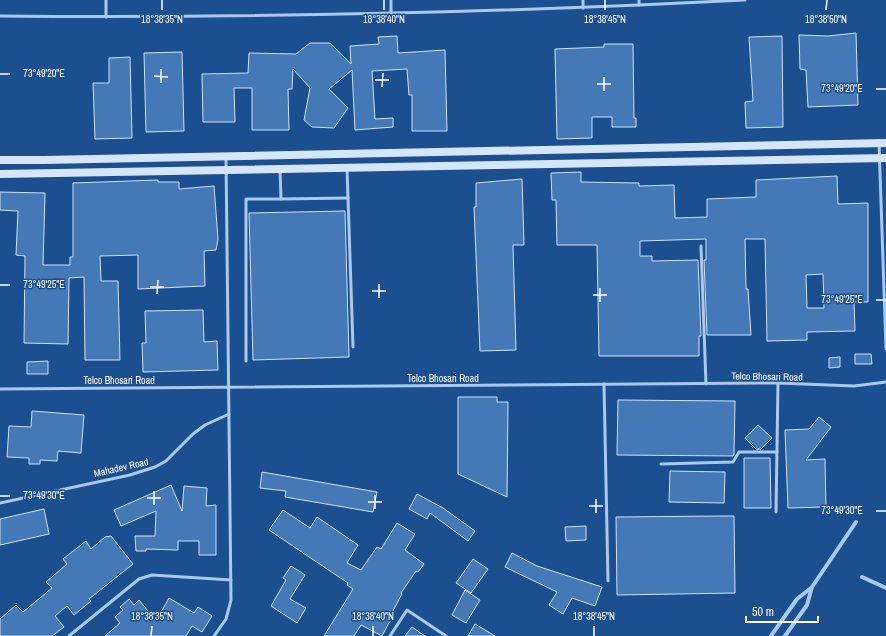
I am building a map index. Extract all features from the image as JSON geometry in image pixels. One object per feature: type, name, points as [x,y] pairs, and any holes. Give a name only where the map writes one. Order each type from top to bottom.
[{"type":"street","points":[[0,160],[883,143]]},
{"type":"street","points":[[0,174],[883,158]]},
{"type":"street","points":[[785,636],[806,605],[812,587],[856,522]]},
{"type":"street","points":[[862,577],[886,588]]},
{"type":"street","points":[[771,636],[797,599],[812,587]]},
{"type":"lane","points":[[106,0],[106,17]]},
{"type":"lane","points":[[391,0],[391,12]]},
{"type":"lane","points":[[583,0],[583,8]]},
{"type":"lane","points":[[639,0],[639,5]]},
{"type":"lane","points":[[0,16],[106,17],[460,12],[745,0]]},
{"type":"lane","points":[[883,143],[886,349]]},
{"type":"lane","points":[[214,636],[229,611],[230,580],[226,156]]},
{"type":"lane","points":[[346,168],[353,347]]},
{"type":"lane","points":[[280,169],[282,198]]},
{"type":"lane","points":[[246,361],[246,199],[348,198]]},
{"type":"lane","points":[[701,246],[706,384]]},
{"type":"lane","name":"Telco Bhosari Road","points":[[0,389],[778,383],[854,386],[886,382]]},
{"type":"lane","points":[[776,512],[778,383]]},
{"type":"lane","points":[[604,384],[608,581]]},
{"type":"lane","name":"Mahadev Road","points":[[0,503],[130,475],[155,467],[166,461],[199,430],[229,414]]},
{"type":"lane","points":[[661,464],[734,462],[739,452],[777,452]]},
{"type":"lane","points":[[69,636],[139,579],[152,575],[230,580]]},
{"type":"lane","points":[[390,636],[407,610],[446,636]]},
{"type":"building","points":[[856,33],[858,105],[808,107],[806,70],[800,69],[799,35],[828,36]]},
{"type":"building","points":[[397,36],[398,53],[445,50],[447,131],[412,131],[412,95],[409,95],[407,69],[372,71],[375,119],[393,118],[393,127],[355,130],[352,70],[329,89],[348,108],[334,128],[312,127],[304,120],[310,88],[293,69],[292,89],[288,89],[289,130],[252,130],[252,88],[234,88],[235,122],[203,122],[202,74],[248,73],[249,53],[296,54],[310,43],[330,43],[351,64],[350,46],[379,44],[378,37]]},
{"type":"building","points":[[782,36],[783,127],[746,128],[745,102],[753,101],[749,37]]},
{"type":"building","points":[[604,44],[633,44],[634,118],[636,118],[636,127],[612,127],[612,117],[592,117],[592,138],[557,139],[555,49],[604,47]]},
{"type":"building","points":[[182,52],[184,131],[146,132],[144,53]]},
{"type":"building","points":[[130,57],[132,138],[95,139],[93,83],[109,83],[109,58]]},
{"type":"building","points":[[581,172],[581,182],[639,183],[639,186],[674,185],[675,218],[707,217],[707,199],[756,197],[756,180],[837,176],[838,204],[868,203],[868,302],[854,302],[855,331],[807,332],[807,340],[767,341],[765,239],[745,239],[746,289],[748,289],[751,335],[707,335],[704,260],[706,260],[706,239],[640,241],[640,256],[652,256],[652,261],[698,260],[701,336],[699,336],[699,356],[599,356],[597,245],[557,245],[556,200],[552,200],[551,173]],"holes":[[[823,274],[824,308],[807,308],[806,275]]]},
{"type":"building","points":[[522,179],[524,245],[513,245],[516,350],[480,351],[474,207],[476,207],[476,183]]},
{"type":"building","points":[[158,180],[158,182],[179,182],[179,189],[214,186],[218,239],[216,250],[204,251],[205,286],[138,289],[138,255],[100,256],[101,281],[118,281],[120,360],[85,360],[84,277],[69,278],[68,344],[24,343],[25,256],[16,255],[18,211],[0,210],[0,192],[45,193],[43,265],[70,265],[70,257],[73,257],[73,183]]},
{"type":"building","points":[[345,211],[349,357],[253,360],[249,213]]},
{"type":"building","points":[[203,310],[204,342],[217,341],[218,370],[143,372],[142,343],[146,343],[145,311]]},
{"type":"building","points":[[855,354],[871,354],[872,364],[855,364]]},
{"type":"building","points":[[840,357],[840,367],[829,368],[829,358]]},
{"type":"building","points":[[48,361],[48,374],[27,374],[27,362]]},
{"type":"building","points":[[458,397],[497,397],[497,402],[508,402],[507,497],[458,474]]},
{"type":"building","points":[[618,400],[735,401],[734,454],[733,456],[617,455]]},
{"type":"building","points":[[32,411],[84,415],[81,453],[58,451],[57,461],[40,460],[40,464],[29,464],[29,458],[7,457],[9,426],[31,427]]},
{"type":"building","points":[[819,417],[831,427],[806,460],[825,459],[826,507],[788,508],[785,430],[809,429]]},
{"type":"building","points":[[758,425],[772,438],[761,449],[756,449],[745,438]]},
{"type":"building","points":[[744,458],[770,458],[771,508],[744,508]]},
{"type":"building","points":[[670,471],[725,472],[724,503],[669,502]]},
{"type":"building","points":[[262,472],[377,492],[373,512],[285,497],[286,491],[260,488]]},
{"type":"building","points":[[171,485],[182,511],[184,486],[207,488],[206,506],[216,505],[216,555],[199,555],[199,541],[178,541],[178,550],[146,549],[146,551],[136,551],[135,536],[155,536],[156,511],[121,526],[114,510]]},
{"type":"building","points":[[417,494],[443,508],[475,531],[468,541],[430,513],[427,519],[409,509]]},
{"type":"building","points":[[44,509],[49,534],[0,545],[0,519]]},
{"type":"building","points":[[283,510],[310,528],[317,517],[358,545],[347,563],[361,570],[377,547],[381,549],[397,523],[415,534],[405,550],[424,564],[418,572],[416,571],[401,593],[402,594],[388,620],[390,621],[382,636],[361,625],[354,636],[324,636],[353,589],[347,585],[348,583],[269,530]]},
{"type":"building","points":[[734,516],[735,593],[617,595],[616,517]]},
{"type":"building","points":[[586,526],[586,540],[566,541],[565,527]]},
{"type":"building","points":[[111,536],[133,564],[89,599],[91,601],[74,615],[67,606],[55,616],[64,627],[52,636],[0,636],[0,619],[16,605],[23,612],[52,588],[46,582],[67,564],[63,559],[86,541],[91,549],[105,537]]},
{"type":"building","points":[[512,553],[537,566],[602,587],[595,606],[572,598],[563,614],[549,605],[557,592],[505,567]]},
{"type":"building","points":[[473,559],[488,569],[471,593],[456,583]]},
{"type":"building","points":[[291,566],[305,575],[290,599],[306,608],[297,623],[271,606],[286,580],[283,578]]},
{"type":"building","points":[[465,590],[480,600],[466,623],[452,615]]},
{"type":"building","points":[[169,598],[194,613],[198,607],[212,616],[202,632],[192,626],[186,636],[105,636],[120,623],[115,617],[123,610],[120,607],[129,599],[134,605],[139,600],[156,621]]},
{"type":"building","points":[[475,624],[495,636],[468,636]]},
{"type":"building","points":[[412,627],[425,636],[405,636]]}]
